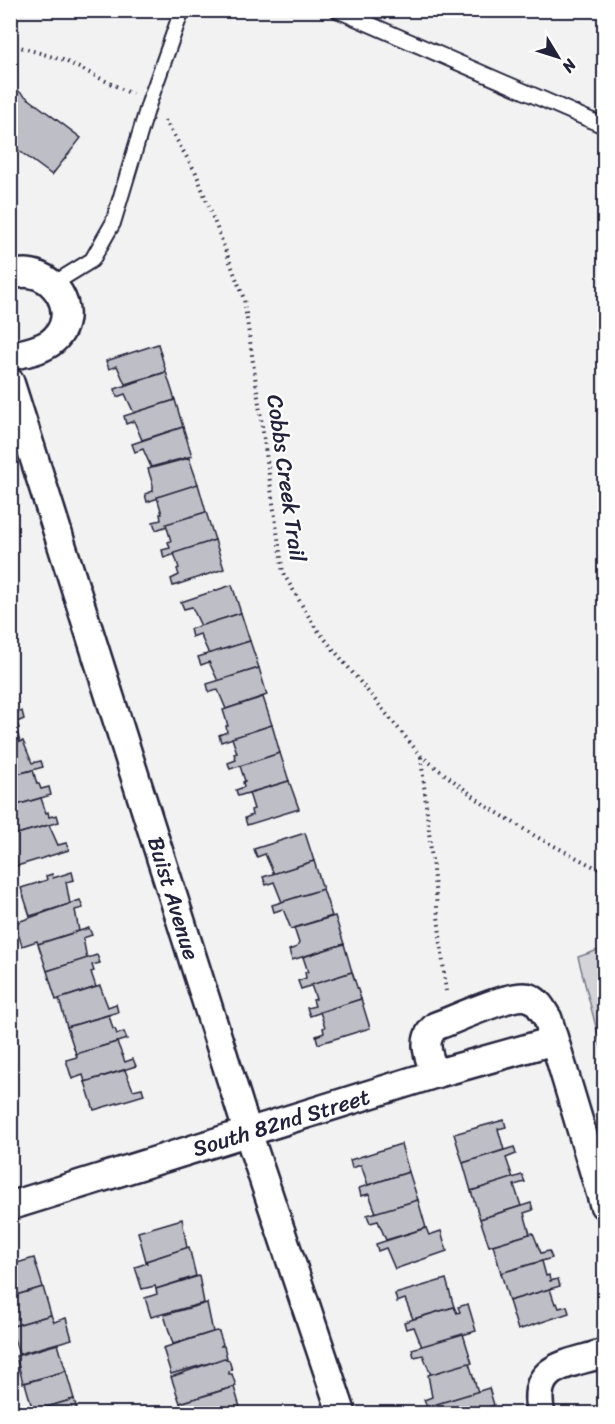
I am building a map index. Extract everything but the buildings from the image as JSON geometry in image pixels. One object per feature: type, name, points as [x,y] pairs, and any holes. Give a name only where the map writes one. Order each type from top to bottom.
[{"type":"street","points":[[10,276],[21,272],[38,274],[53,284],[63,302],[64,316],[57,336],[35,351],[10,356]]},
{"type":"street","name":"Buist Avenue","points":[[10,382],[16,415],[248,1133],[342,1413]]},
{"type":"street","points":[[435,1074],[427,1052],[428,1033],[436,1026],[511,998],[528,997],[539,1003],[604,1205]]},
{"type":"street","name":"South 82nd Street","points":[[10,1206],[435,1074],[553,1041]]},
{"type":"street","points":[[541,1413],[539,1392],[541,1379],[550,1370],[604,1353]]},
{"type":"lane","points":[[53,284],[92,260],[113,223],[149,103],[182,10]]},
{"type":"lane","points":[[337,10],[604,126]]},
{"type":"path","name":"Cobbs Creek Trail","points":[[10,44],[63,60],[149,103],[176,136],[196,173],[244,299],[283,573],[315,627],[421,756],[484,806],[604,872]]},
{"type":"path","points":[[421,756],[450,1022]]},
{"type":"shaded area","points":[[604,948],[604,1058],[578,957]]}]
